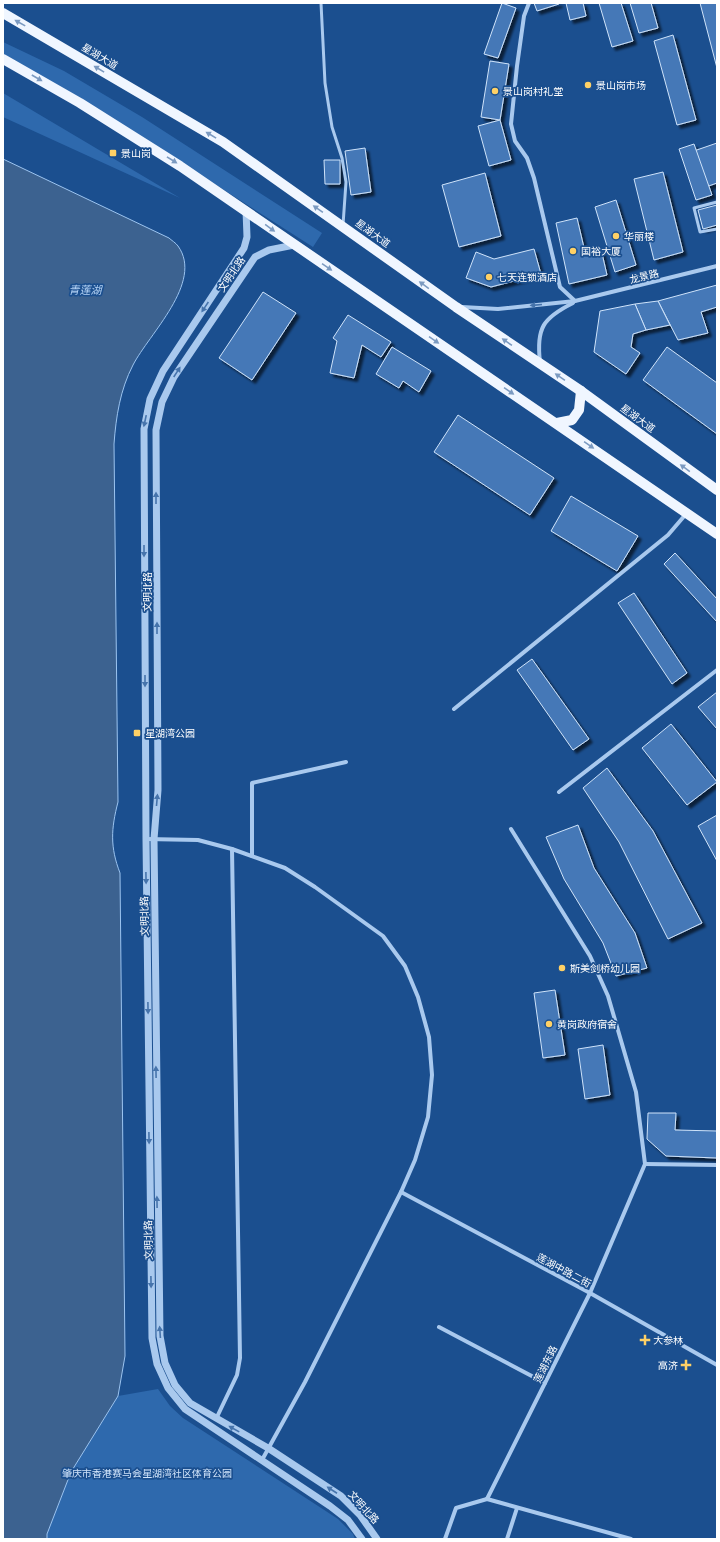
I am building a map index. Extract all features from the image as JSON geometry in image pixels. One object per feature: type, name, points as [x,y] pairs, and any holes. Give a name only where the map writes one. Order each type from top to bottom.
[{"type":"main road","name":"星湖大道","points":[[3,13],[223,142],[456,307],[581,391],[717,490]]},
{"type":"main road","points":[[3,58],[80,103],[180,166],[717,534]]},
{"type":"main road","points":[[557,423],[572,420],[579,410],[581,391]]},
{"type":"street","points":[[529,3],[524,16],[516,66],[511,124],[515,141],[526,158],[534,178],[560,287],[575,302]]},
{"type":"street","name":"文明北路","points":[[246,210],[247,237],[244,248],[163,371],[150,399],[144,429],[146,839],[152,1338],[157,1364],[168,1388],[185,1409],[330,1506],[348,1520],[362,1539]]},
{"type":"street","name":"文明北路","points":[[294,245],[269,250],[255,257],[174,377],[162,402],[156,430],[158,790],[154,839],[160,1336],[165,1363],[175,1385],[190,1403],[268,1448],[341,1496],[360,1515],[376,1539]]},
{"type":"street","name":"龙景路","points":[[575,302],[717,266]]},
{"type":"street","points":[[456,307],[498,309],[575,302]]},
{"type":"street","points":[[540,363],[538,348],[540,335],[545,322],[556,312],[575,302]]},
{"type":"street","points":[[454,709],[668,535],[687,513]]},
{"type":"street","points":[[559,792],[717,670]]},
{"type":"street","points":[[252,856],[252,784],[346,762]]},
{"type":"street","points":[[510,829],[590,956],[608,996],[636,1092],[645,1164],[717,1165]]},
{"type":"street","points":[[146,839],[198,840],[232,849],[285,868],[315,886],[348,909],[383,936],[405,966],[418,998],[429,1037],[432,1076],[428,1117],[415,1160],[401,1192],[305,1382],[262,1460]]},
{"type":"street","points":[[216,1419],[237,1374],[240,1358],[232,849]]},
{"type":"street","name":"莲湖东路","points":[[487,1499],[590,1293],[645,1164]]},
{"type":"street","name":"莲湖中路二街","points":[[401,1192],[590,1293],[717,1365]]},
{"type":"street","points":[[439,1327],[545,1383]]},
{"type":"street","points":[[445,1539],[456,1508],[487,1499],[631,1539]]},
{"type":"street","points":[[507,1539],[517,1508]]},
{"type":"street","points":[[610,1539],[612,1534]]},
{"type":"lane","points":[[321,3],[325,83],[332,127],[342,158],[346,182],[343,227]]},
{"type":"lane","points":[[717,202],[694,208],[700,232],[717,229]]},
{"type":"green space","points":[[3,42],[64,71],[142,117],[322,233],[313,247],[132,131],[3,54]]},
{"type":"green space","points":[[3,93],[180,198],[3,117]]},
{"type":"green space","name":"肇庆市香港赛马会星湖湾社区体育公园","points":[[158,1389],[170,1406],[183,1418],[338,1519],[353,1534],[355,1539],[47,1539],[47,1534],[71,1472],[118,1396]]},
{"type":"water","name":"青莲湖","points":[[3,159],[169,238],[178,246],[184,260],[184,275],[179,291],[171,307],[133,365],[125,384],[117,414],[114,444],[118,802],[113,829],[113,846],[114,855],[120,873],[125,1356],[118,1396],[71,1472],[47,1534],[47,1539],[3,1539]]},
{"type":"building","points":[[502,3],[516,8],[498,58],[484,54]]},
{"type":"building","points":[[534,3],[559,3],[559,4],[537,11]]},
{"type":"building","points":[[566,3],[583,3],[586,16],[570,20]]},
{"type":"building","points":[[599,3],[621,3],[633,41],[612,47]]},
{"type":"building","points":[[630,3],[651,3],[658,28],[639,33]]},
{"type":"building","points":[[700,3],[717,3],[717,68]]},
{"type":"building","points":[[673,35],[696,120],[677,125],[654,41]]},
{"type":"building","name":"景山岗村礼堂","points":[[490,61],[509,64],[500,120],[481,117]]},
{"type":"building","points":[[500,120],[511,160],[489,166],[478,126]]},
{"type":"building","points":[[717,143],[717,183],[703,188],[691,152]]},
{"type":"building","points":[[694,144],[712,195],[696,200],[679,149]]},
{"type":"building","points":[[365,148],[371,192],[351,195],[345,151]]},
{"type":"building","points":[[324,160],[340,160],[340,184],[325,184]]},
{"type":"building","points":[[663,172],[683,252],[654,260],[634,179]]},
{"type":"building","points":[[485,173],[501,236],[459,247],[442,185]]},
{"type":"building","name":"华丽楼","points":[[616,200],[636,265],[615,272],[595,207]]},
{"type":"building","points":[[717,205],[717,225],[703,229],[698,210]]},
{"type":"building","name":"国裕大厦","points":[[577,218],[585,252],[601,249],[607,275],[569,284],[556,223]]},
{"type":"building","points":[[534,249],[541,274],[491,287],[466,278],[476,252],[494,259]]},
{"type":"building","points":[[717,285],[717,307],[701,312],[708,333],[678,340],[658,301]]},
{"type":"building","points":[[263,292],[296,313],[252,380],[219,358]]},
{"type":"building","points":[[658,301],[670,325],[646,330],[635,304]]},
{"type":"building","points":[[635,304],[646,330],[633,334],[631,347],[640,353],[626,374],[594,352],[600,311]]},
{"type":"building","points":[[348,315],[391,342],[381,357],[362,345],[354,378],[330,373],[337,341],[333,338]]},
{"type":"building","points":[[392,347],[431,371],[419,392],[403,381],[399,388],[376,374]]},
{"type":"building","points":[[667,347],[717,383],[717,434],[643,380]]},
{"type":"building","points":[[458,415],[554,478],[530,515],[434,452]]},
{"type":"building","points":[[571,496],[638,536],[617,571],[551,531]]},
{"type":"building","points":[[675,553],[717,599],[717,622],[664,564]]},
{"type":"building","points":[[634,593],[687,673],[672,684],[618,603]]},
{"type":"building","points":[[532,659],[589,739],[573,750],[517,670]]},
{"type":"building","points":[[717,692],[717,729],[698,707]]},
{"type":"building","points":[[671,724],[717,782],[687,805],[642,748]]},
{"type":"building","points":[[607,768],[653,831],[702,923],[668,939],[619,842],[583,788]]},
{"type":"building","points":[[717,815],[717,861],[698,826]]},
{"type":"building","points":[[578,825],[594,868],[635,933],[647,968],[616,976],[603,943],[564,879],[546,837]]},
{"type":"building","name":"黄岗政府宿舍","points":[[555,990],[565,1055],[543,1058],[534,993]]},
{"type":"building","points":[[603,1045],[610,1095],[585,1099],[578,1049]]},
{"type":"building","points":[[648,1113],[676,1113],[675,1130],[717,1131],[717,1158],[666,1156],[647,1139]]},
{"type":"place","name":"景山岗市场","points":[[588,85]]},
{"type":"place","name":"景山岗村礼堂","points":[[495,91]]},
{"type":"place","name":"景山岗","points":[[113,153]]},
{"type":"place","name":"华丽楼","points":[[616,236]]},
{"type":"place","name":"国裕大厦","points":[[573,251]]},
{"type":"place","name":"七天连锁酒店","points":[[489,277]]},
{"type":"place","name":"星湖湾公园","points":[[137,733]]},
{"type":"place","name":"斯美剑桥幼儿园","points":[[562,968]]},
{"type":"place","name":"黄岗政府宿舍","points":[[549,1024]]},
{"type":"place","name":"大参林","points":[[645,1340]]},
{"type":"place","name":"高济","points":[[686,1365]]}]
